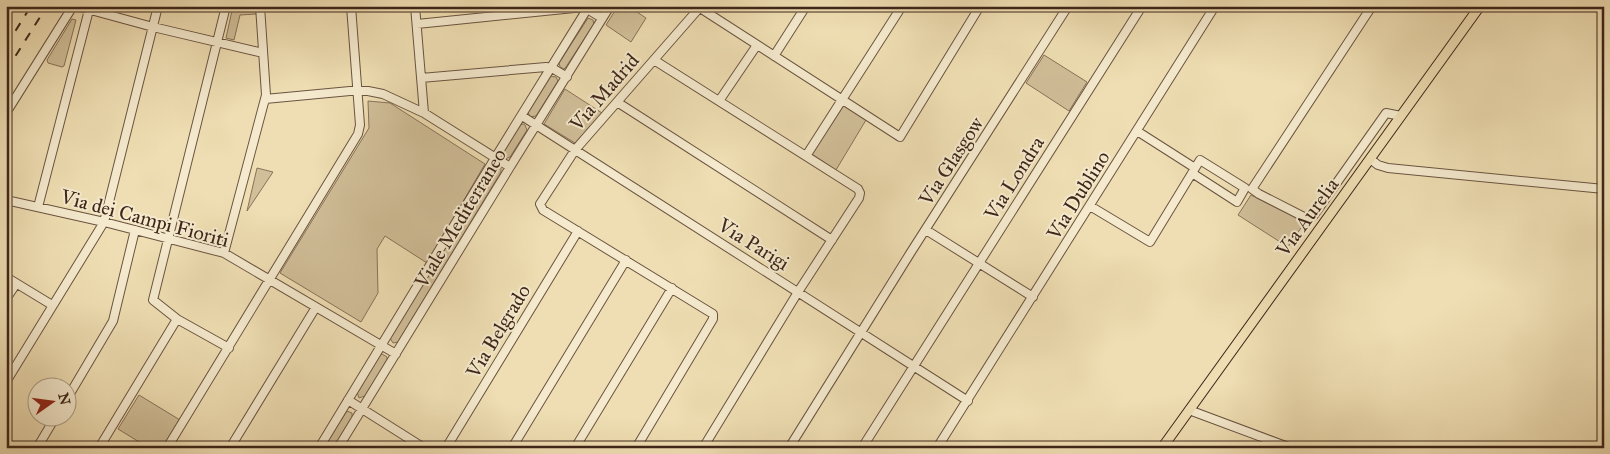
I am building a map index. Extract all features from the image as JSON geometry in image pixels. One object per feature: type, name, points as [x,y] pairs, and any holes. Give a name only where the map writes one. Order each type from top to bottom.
[{"type":"main road","name":"Via Aurelia","points":[[1162,448],[1480,6]]},
{"type":"street","points":[[6,113],[74,6],[90,8],[152,27],[263,53]]},
{"type":"street","points":[[6,382],[104,222],[158,6]]},
{"type":"street","points":[[226,6],[153,300],[176,319],[229,348]]},
{"type":"street","points":[[224,253],[267,86],[260,6]]},
{"type":"street","points":[[167,448],[358,134],[360,125],[351,6]]},
{"type":"street","points":[[415,6],[424,113]]},
{"type":"street","name":"Viale Mediterraneo","points":[[338,448],[610,6]]},
{"type":"street","points":[[774,56],[806,6]]},
{"type":"street","points":[[806,156],[902,6]]},
{"type":"street","points":[[700,7],[900,137],[980,6]]},
{"type":"street","name":"Via Glasgow","points":[[789,448],[1068,6]]},
{"type":"street","name":"Via Londra","points":[[862,448],[1142,6]]},
{"type":"street","name":"Via Dublino","points":[[938,448],[1215,6]]},
{"type":"street","points":[[1137,131],[1237,202],[1249,188],[1372,6]]},
{"type":"street","points":[[417,24],[525,10],[584,7],[602,18]]},
{"type":"street","name":"Via Madrid","points":[[578,231],[543,210],[540,206],[542,200],[575,150],[700,7]]},
{"type":"street","points":[[38,206],[90,8]]},
{"type":"street","name":"Viale Mediterraneo","points":[[319,448],[494,158],[588,8]]},
{"type":"street","points":[[719,101],[757,45]]},
{"type":"street","points":[[654,60],[858,189],[860,193],[859,198],[798,292],[703,448]]},
{"type":"street","points":[[421,78],[546,67],[567,76]]},
{"type":"street","points":[[265,99],[358,91],[383,94],[424,113],[510,167]]},
{"type":"street","points":[[617,102],[832,240]]},
{"type":"street","points":[[1090,206],[1150,242],[1200,160],[1259,194],[1308,219],[1314,215],[1386,113],[1401,116]]},
{"type":"street","name":"Via Parigi","points":[[522,116],[968,401]]},
{"type":"street","points":[[1370,159],[1378,165],[1388,168],[1604,189]]},
{"type":"street","name":"Via dei Campi Fioriti","points":[[6,200],[104,222],[224,253],[396,354]]},
{"type":"street","points":[[78,380],[113,321],[135,230]]},
{"type":"street","points":[[926,230],[1033,296]]},
{"type":"street","points":[[578,231],[714,315],[713,320],[636,448]]},
{"type":"street","name":"Via Belgrado","points":[[446,448],[578,231]]},
{"type":"street","points":[[512,448],[626,260]]},
{"type":"street","points":[[6,277],[52,305]]},
{"type":"street","points":[[6,300],[16,284]]},
{"type":"street","points":[[575,448],[672,288]]},
{"type":"street","points":[[230,448],[316,307]]},
{"type":"street","points":[[99,448],[176,319]]},
{"type":"street","points":[[348,400],[424,448]]},
{"type":"street","points":[[1189,410],[1291,448]]},
{"type":"street","points":[[37,448],[50,426]]},
{"type":"shaded area","points":[[233,6],[255,6],[256,14],[240,15],[234,40],[226,38]]},
{"type":"shaded area","points":[[618,6],[628,6],[646,18],[631,42],[606,25]]},
{"type":"shaded area","points":[[588,18],[593,20],[594,24],[566,67],[564,69],[560,67],[559,63]]},
{"type":"shaded area","points":[[72,19],[76,20],[64,66],[48,63],[47,60]]},
{"type":"shaded area","points":[[1044,55],[1087,82],[1069,111],[1026,83]]},
{"type":"shaded area","points":[[550,76],[556,77],[558,81],[536,116],[530,117],[528,112]]},
{"type":"shaded area","points":[[565,89],[602,113],[575,143],[544,124]]},
{"type":"shaded area","points":[[368,101],[390,103],[485,164],[427,263],[385,236],[377,249],[378,293],[361,322],[280,273],[369,128]]},
{"type":"shaded area","points":[[844,105],[866,120],[836,170],[812,154]]},
{"type":"shaded area","points":[[523,124],[527,130],[510,157],[505,159],[501,155],[520,125]]},
{"type":"shaded area","points":[[493,167],[501,168],[501,172],[398,342],[393,343],[390,338]]},
{"type":"shaded area","points":[[257,168],[273,172],[247,211]]},
{"type":"shaded area","points":[[1251,195],[1305,222],[1288,247],[1238,215]]},
{"type":"shaded area","points":[[382,354],[387,357],[387,360],[365,396],[359,398],[357,392]]},
{"type":"shaded area","points":[[139,395],[180,420],[163,448],[149,448],[118,429]]},
{"type":"shaded area","points":[[347,411],[352,413],[352,418],[334,448],[323,448]]},
{"type":"railway","points":[[6,23],[17,6]]},
{"type":"railway","points":[[6,46],[31,6]]},
{"type":"railway","points":[[6,71],[47,6]]}]
